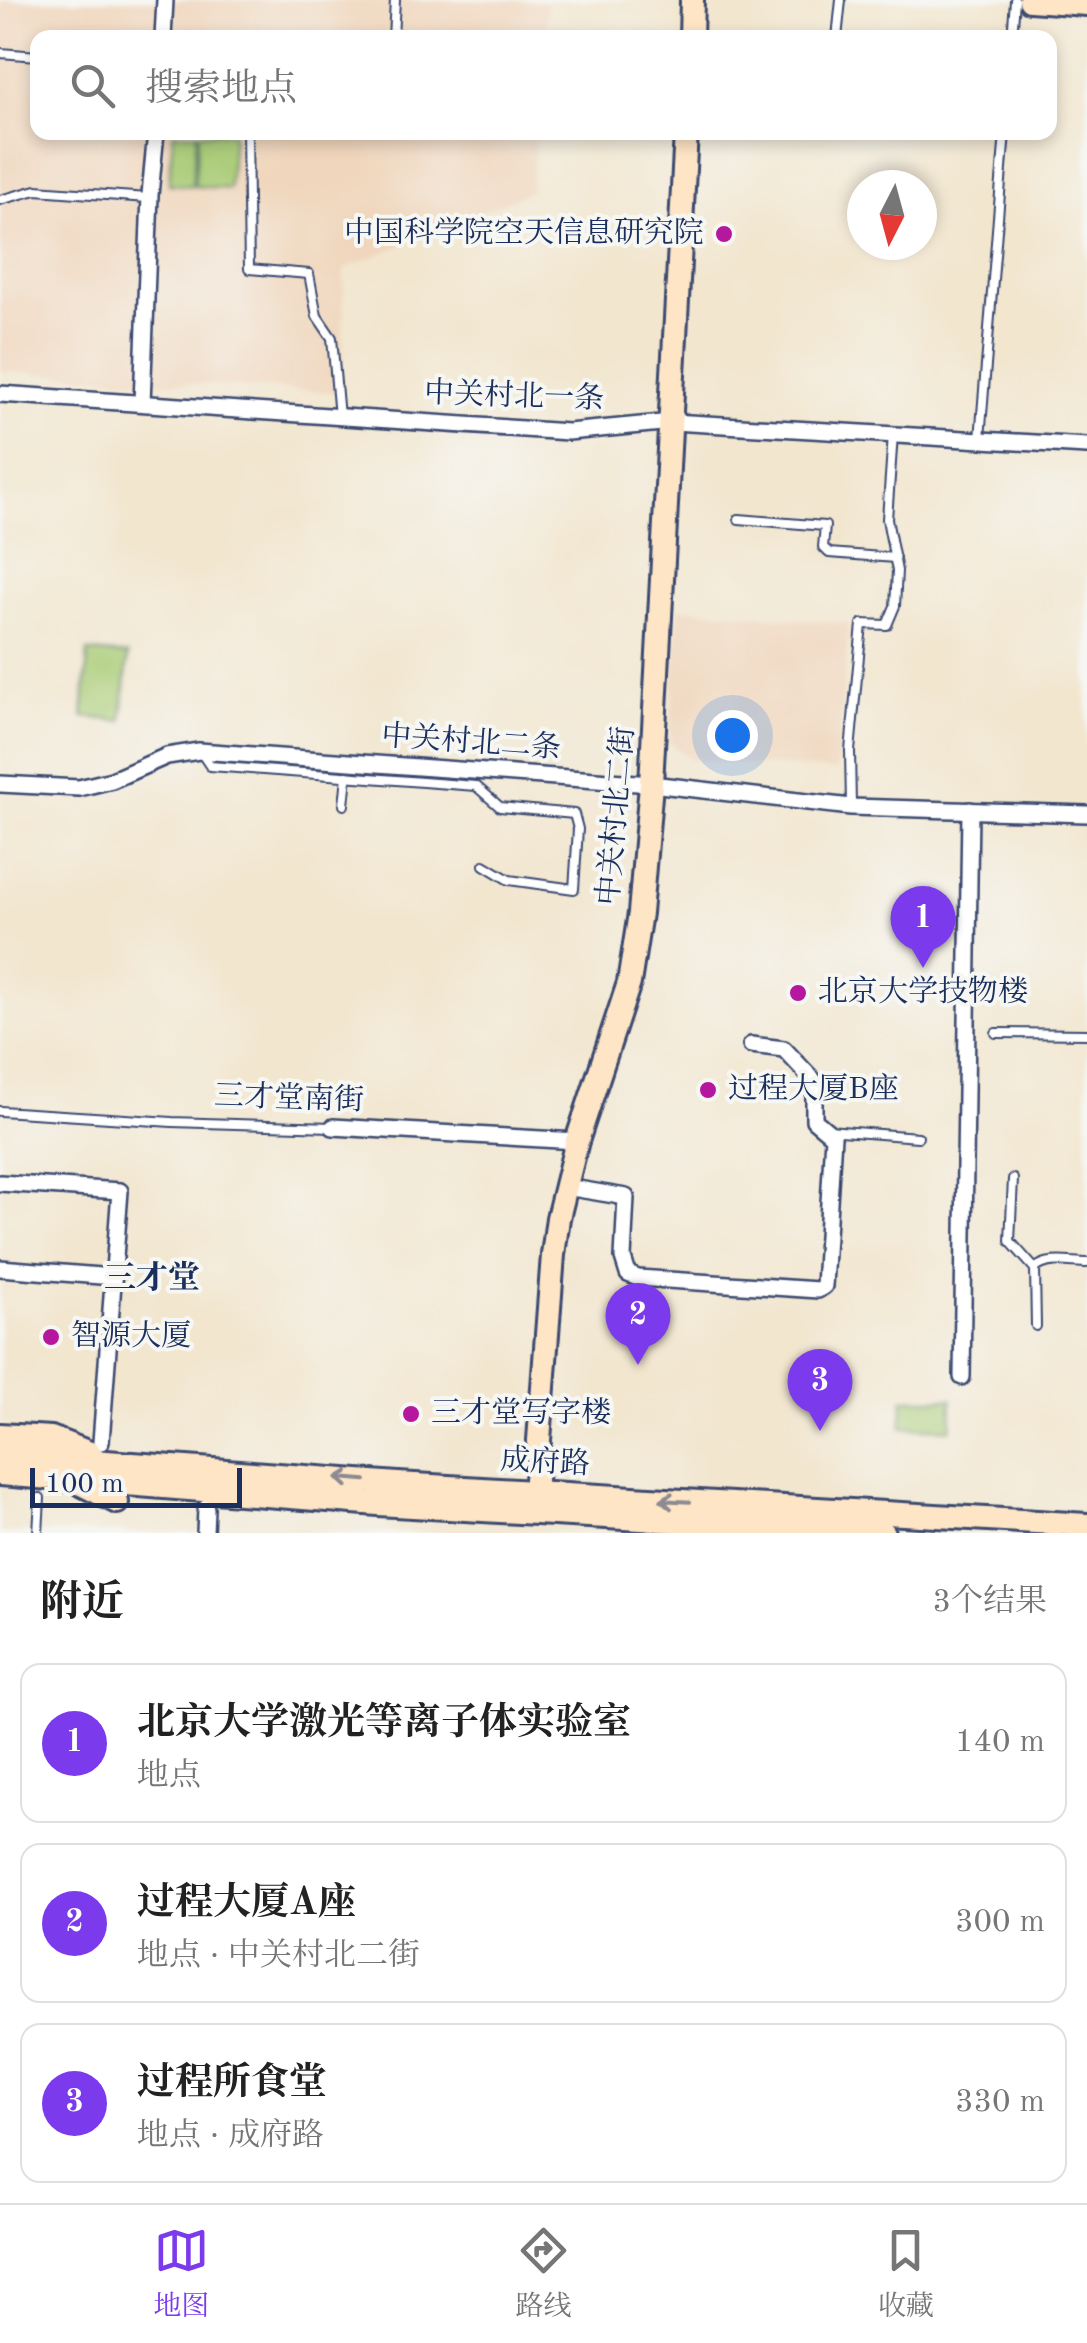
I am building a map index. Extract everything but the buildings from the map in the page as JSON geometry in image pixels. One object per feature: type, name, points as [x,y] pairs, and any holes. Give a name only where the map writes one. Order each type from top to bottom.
[{"type":"main road","points":[[691,30],[692,0]]},
{"type":"main road","points":[[1030,0],[1087,4]]},
{"type":"main road","name":"中关村北二街","points":[[535,1493],[558,1218],[577,1140],[629,983],[640,914],[652,784],[686,140]]},
{"type":"main road","points":[[0,1435],[52,1438],[107,1452]]},
{"type":"main road","name":"成府路","points":[[0,1454],[107,1452],[398,1484],[1087,1525]]},
{"type":"main road","name":"成府路","points":[[0,1474],[663,1527],[883,1533]]},
{"type":"main road","points":[[71,1479],[117,1502]]},
{"type":"street","points":[[163,30],[165,0]]},
{"type":"street","points":[[142,404],[155,140]]},
{"type":"street","name":"中关村北一条","points":[[0,394],[568,432],[672,422],[1087,446]]},
{"type":"street","name":"中关村北二条","points":[[0,784],[60,789],[96,785],[167,756],[199,751],[652,784],[852,806],[1087,814]]},
{"type":"street","points":[[962,1377],[970,810]]},
{"type":"street","points":[[566,1187],[626,1196],[623,1258],[628,1274],[638,1278],[818,1290],[824,1286],[833,1136],[814,1120],[814,1081],[784,1049],[751,1046]]},
{"type":"street","name":"三才堂南街","points":[[333,1127],[577,1140]]},
{"type":"street","points":[[0,1184],[120,1191],[112,1278],[107,1452]]},
{"type":"street","points":[[0,1268],[112,1278]]},
{"type":"street","points":[[205,1533],[210,1508],[214,1533]]},
{"type":"lane","points":[[393,30],[395,0]]},
{"type":"lane","points":[[838,30],[841,0]]},
{"type":"lane","points":[[1013,30],[1015,0]]},
{"type":"lane","points":[[0,54],[30,56]]},
{"type":"lane","points":[[247,140],[249,268],[308,274],[317,316],[332,338],[338,417]]},
{"type":"lane","points":[[980,439],[1004,140]]},
{"type":"lane","points":[[0,200],[36,190],[150,198]]},
{"type":"lane","points":[[852,806],[850,752],[862,624],[887,625],[895,606],[897,571],[888,519],[893,434]]},
{"type":"lane","points":[[740,519],[825,526],[824,547],[828,553],[894,558]]},
{"type":"lane","points":[[199,751],[210,766],[476,786],[500,807],[574,814],[578,828],[574,890],[509,880],[484,865]]},
{"type":"lane","points":[[344,805],[346,776]]},
{"type":"lane","points":[[996,1033],[1087,1034]]},
{"type":"lane","name":"三才堂南街","points":[[0,1110],[172,1122],[333,1127]]},
{"type":"lane","points":[[828,1130],[918,1136]]},
{"type":"lane","points":[[1013,1178],[1010,1241],[1035,1269],[1036,1326]]},
{"type":"lane","points":[[1035,1269],[1049,1262],[1087,1263]]},
{"type":"lane","points":[[38,1533],[40,1498]]},
{"type":"shaded area","points":[[0,0],[548,3],[546,30],[30,30],[30,140],[535,140],[531,191],[344,269],[342,393],[0,371]]},
{"type":"shaded area","points":[[679,608],[849,624],[837,771],[692,760],[669,743]]},
{"type":"green space","points":[[172,140],[196,140],[192,186],[169,184]]},
{"type":"green space","points":[[198,140],[232,140],[229,189],[194,186]]},
{"type":"green space","points":[[88,652],[128,655],[122,721],[83,717]]},
{"type":"green space","points":[[903,1399],[952,1399],[951,1429],[902,1427]]},
{"type":"place","name":"中国科学院空天信息研究院","points":[[724,234]]},
{"type":"place","name":"北京大学激光等离子体实验室","points":[[923,968]]},
{"type":"place","name":"北京大学技物楼","points":[[798,993]]},
{"type":"place","name":"过程大厦B座","points":[[708,1090]]},
{"type":"place","name":"智源大厦","points":[[51,1337]]},
{"type":"place","name":"过程大厦A座","points":[[638,1365]]},
{"type":"place","name":"三才堂写字楼","points":[[411,1414]]},
{"type":"place","name":"过程所食堂","points":[[820,1431]]},
{"type":"district","name":"三才堂","points":[[152,1280]]}]
